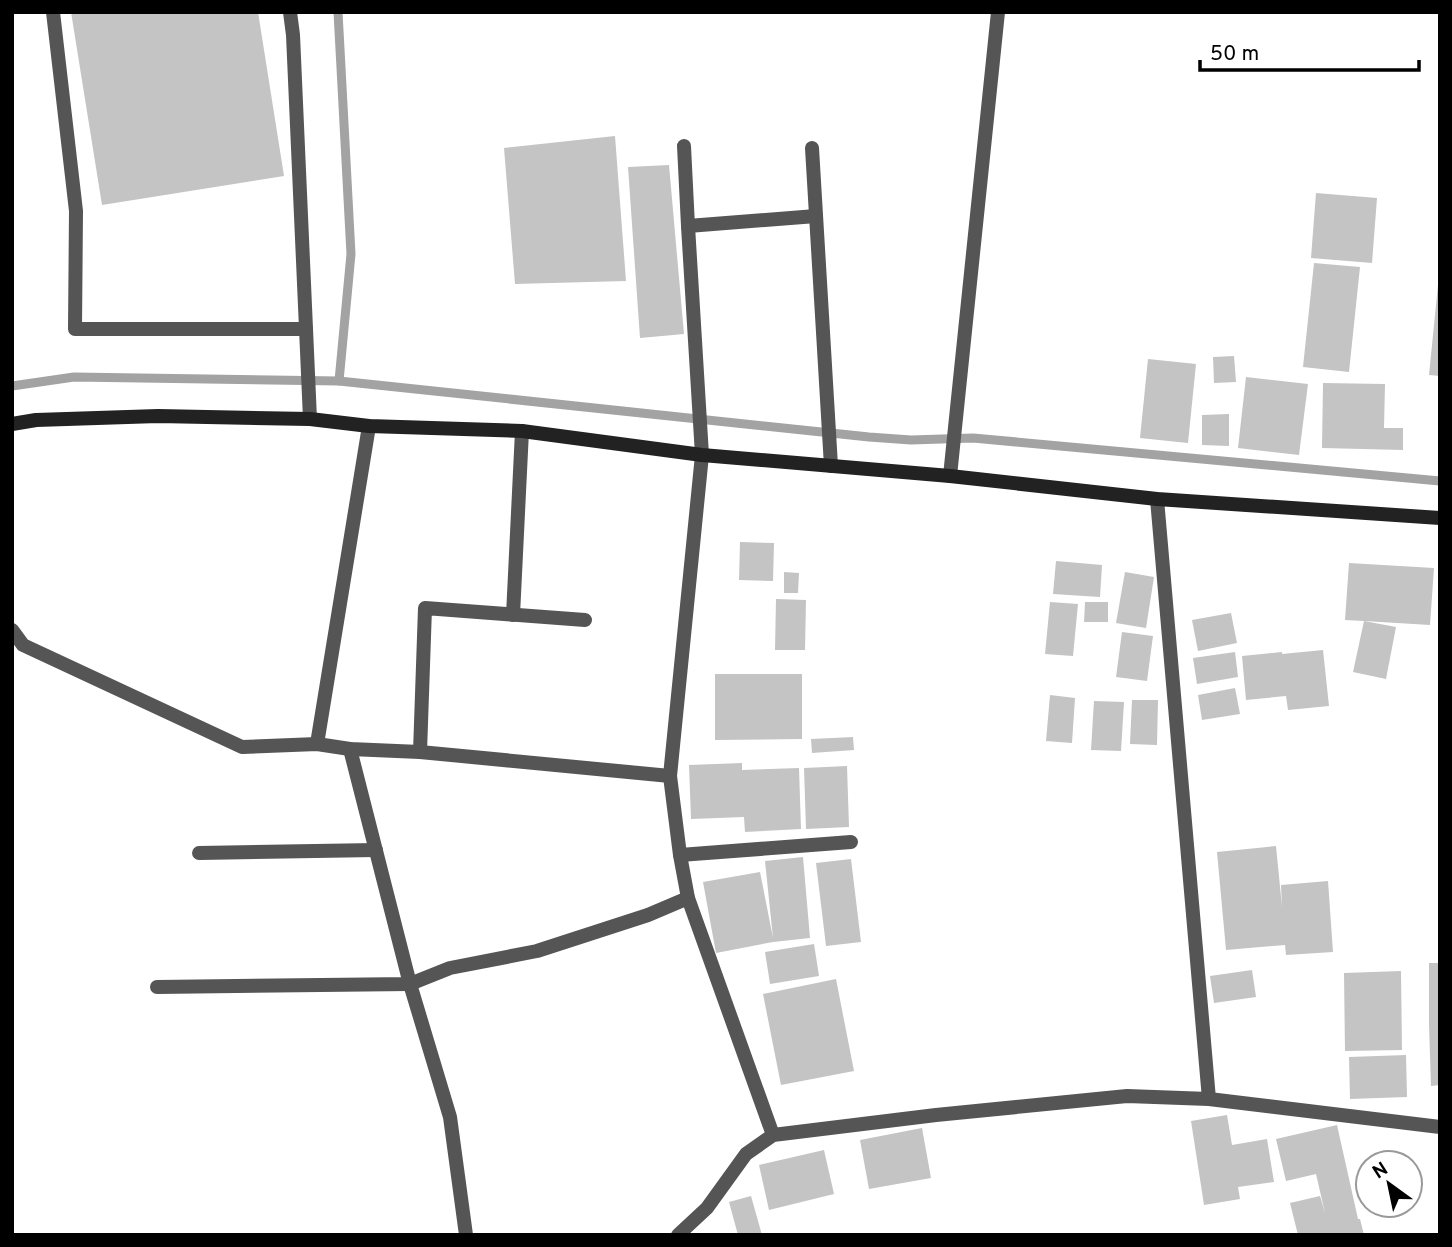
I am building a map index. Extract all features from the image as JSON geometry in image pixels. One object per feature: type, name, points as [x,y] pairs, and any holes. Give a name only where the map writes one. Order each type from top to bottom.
[{"type":"street","points":[[53,12],[76,211],[75,329],[306,329]]},
{"type":"street","points":[[290,12],[310,419]]},
{"type":"street","points":[[950,476],[998,12]]},
{"type":"street","points":[[684,146],[702,455],[670,776],[688,898],[773,1135]]},
{"type":"street","points":[[812,148],[831,466]]},
{"type":"street","points":[[688,226],[816,216]]},
{"type":"street","points":[[12,424],[36,420],[158,416],[310,419],[369,426],[522,431],[702,455],[950,476],[1157,499],[1440,518]]},
{"type":"street","points":[[317,744],[369,426]]},
{"type":"street","points":[[513,615],[522,431]]},
{"type":"street","points":[[1157,499],[1209,1099]]},
{"type":"street","points":[[420,752],[425,608],[585,620]]},
{"type":"street","points":[[12,630],[18,645],[242,747],[317,744],[670,776]]},
{"type":"street","points":[[350,749],[410,984],[450,1117],[466,1235]]},
{"type":"street","points":[[680,855],[851,842]]},
{"type":"street","points":[[199,853],[376,850]]},
{"type":"street","points":[[156,987],[410,984],[450,968],[537,951],[649,915],[688,898]]},
{"type":"street","points":[[678,1235],[707,1208],[746,1154],[773,1135],[1127,1096],[1209,1099],[1440,1127]]},
{"type":"building","points":[[71,12],[258,12],[284,176],[102,205]]},
{"type":"building","points":[[615,136],[626,281],[515,284],[504,148]]},
{"type":"building","points":[[669,165],[684,334],[640,338],[628,167]]},
{"type":"building","points":[[1316,193],[1377,198],[1372,263],[1311,258]]},
{"type":"building","points":[[1314,263],[1360,267],[1349,372],[1303,367]]},
{"type":"building","points":[[1440,285],[1440,376],[1429,375]]},
{"type":"building","points":[[1234,356],[1236,382],[1214,383],[1213,357]]},
{"type":"building","points":[[1148,359],[1196,364],[1188,443],[1140,438]]},
{"type":"building","points":[[1246,377],[1308,384],[1299,455],[1238,448]]},
{"type":"building","points":[[1323,383],[1385,384],[1384,428],[1403,428],[1403,450],[1322,448]]},
{"type":"building","points":[[1229,414],[1229,446],[1202,445],[1202,415]]},
{"type":"building","points":[[740,542],[774,543],[773,581],[739,580]]},
{"type":"building","points":[[1056,561],[1102,565],[1100,597],[1053,594]]},
{"type":"building","points":[[1349,563],[1434,568],[1430,625],[1345,620]]},
{"type":"building","points":[[784,572],[799,573],[798,593],[784,593]]},
{"type":"building","points":[[1125,572],[1154,577],[1146,628],[1116,623]]},
{"type":"building","points":[[776,599],[806,600],[805,650],[775,650]]},
{"type":"building","points":[[1050,602],[1078,604],[1073,656],[1045,654]]},
{"type":"building","points":[[1085,602],[1108,602],[1108,622],[1084,622]]},
{"type":"building","points":[[1231,613],[1237,643],[1198,651],[1192,620]]},
{"type":"building","points":[[1364,621],[1396,627],[1386,679],[1353,672]]},
{"type":"building","points":[[1122,632],[1153,636],[1147,681],[1116,677]]},
{"type":"building","points":[[1323,650],[1329,706],[1288,710],[1286,696],[1246,700],[1242,656]]},
{"type":"building","points":[[1235,652],[1238,677],[1197,684],[1193,658]]},
{"type":"building","points":[[715,674],[802,674],[802,739],[715,740]]},
{"type":"building","points":[[1235,688],[1240,714],[1202,720],[1198,695]]},
{"type":"building","points":[[1050,695],[1075,698],[1072,743],[1046,741]]},
{"type":"building","points":[[1132,700],[1158,700],[1157,745],[1130,744]]},
{"type":"building","points":[[1094,701],[1124,702],[1121,751],[1091,750]]},
{"type":"building","points":[[853,737],[854,750],[812,753],[811,739]]},
{"type":"building","points":[[742,763],[742,770],[799,768],[801,829],[745,832],[744,817],[691,819],[689,765]]},
{"type":"building","points":[[847,766],[849,827],[806,829],[804,768]]},
{"type":"building","points":[[1276,846],[1282,907],[1281,885],[1328,881],[1333,952],[1286,955],[1285,945],[1226,950],[1217,852]]},
{"type":"building","points":[[803,857],[810,938],[716,953],[703,882],[760,872],[773,938],[765,861]]},
{"type":"building","points":[[851,859],[861,942],[826,946],[816,863]]},
{"type":"building","points":[[814,944],[819,976],[770,984],[765,952]]},
{"type":"building","points":[[1429,963],[1440,963],[1440,1085],[1431,1086],[1429,1024]]},
{"type":"building","points":[[1252,970],[1256,997],[1214,1003],[1210,976]]},
{"type":"building","points":[[1401,971],[1402,1050],[1345,1051],[1344,973]]},
{"type":"building","points":[[836,979],[854,1071],[781,1085],[763,994]]},
{"type":"building","points":[[1406,1055],[1407,1097],[1350,1099],[1349,1057]]},
{"type":"building","points":[[1227,1115],[1232,1145],[1267,1139],[1274,1182],[1238,1187],[1240,1199],[1204,1205],[1191,1121]]},
{"type":"building","points":[[1337,1125],[1354,1201],[1354,1219],[1360,1219],[1364,1235],[1298,1235],[1290,1203],[1320,1196],[1325,1213],[1316,1174],[1286,1181],[1276,1139]]},
{"type":"building","points":[[922,1128],[931,1178],[869,1189],[860,1140]]},
{"type":"building","points":[[824,1150],[834,1194],[769,1210],[759,1165]]},
{"type":"building","points":[[751,1196],[762,1235],[738,1235],[729,1202]]},
{"type":"waterway","points":[[338,12],[351,254],[339,381]]},
{"type":"waterway","points":[[12,386],[74,377],[339,381],[869,437],[911,440],[973,438],[1440,481]]}]
